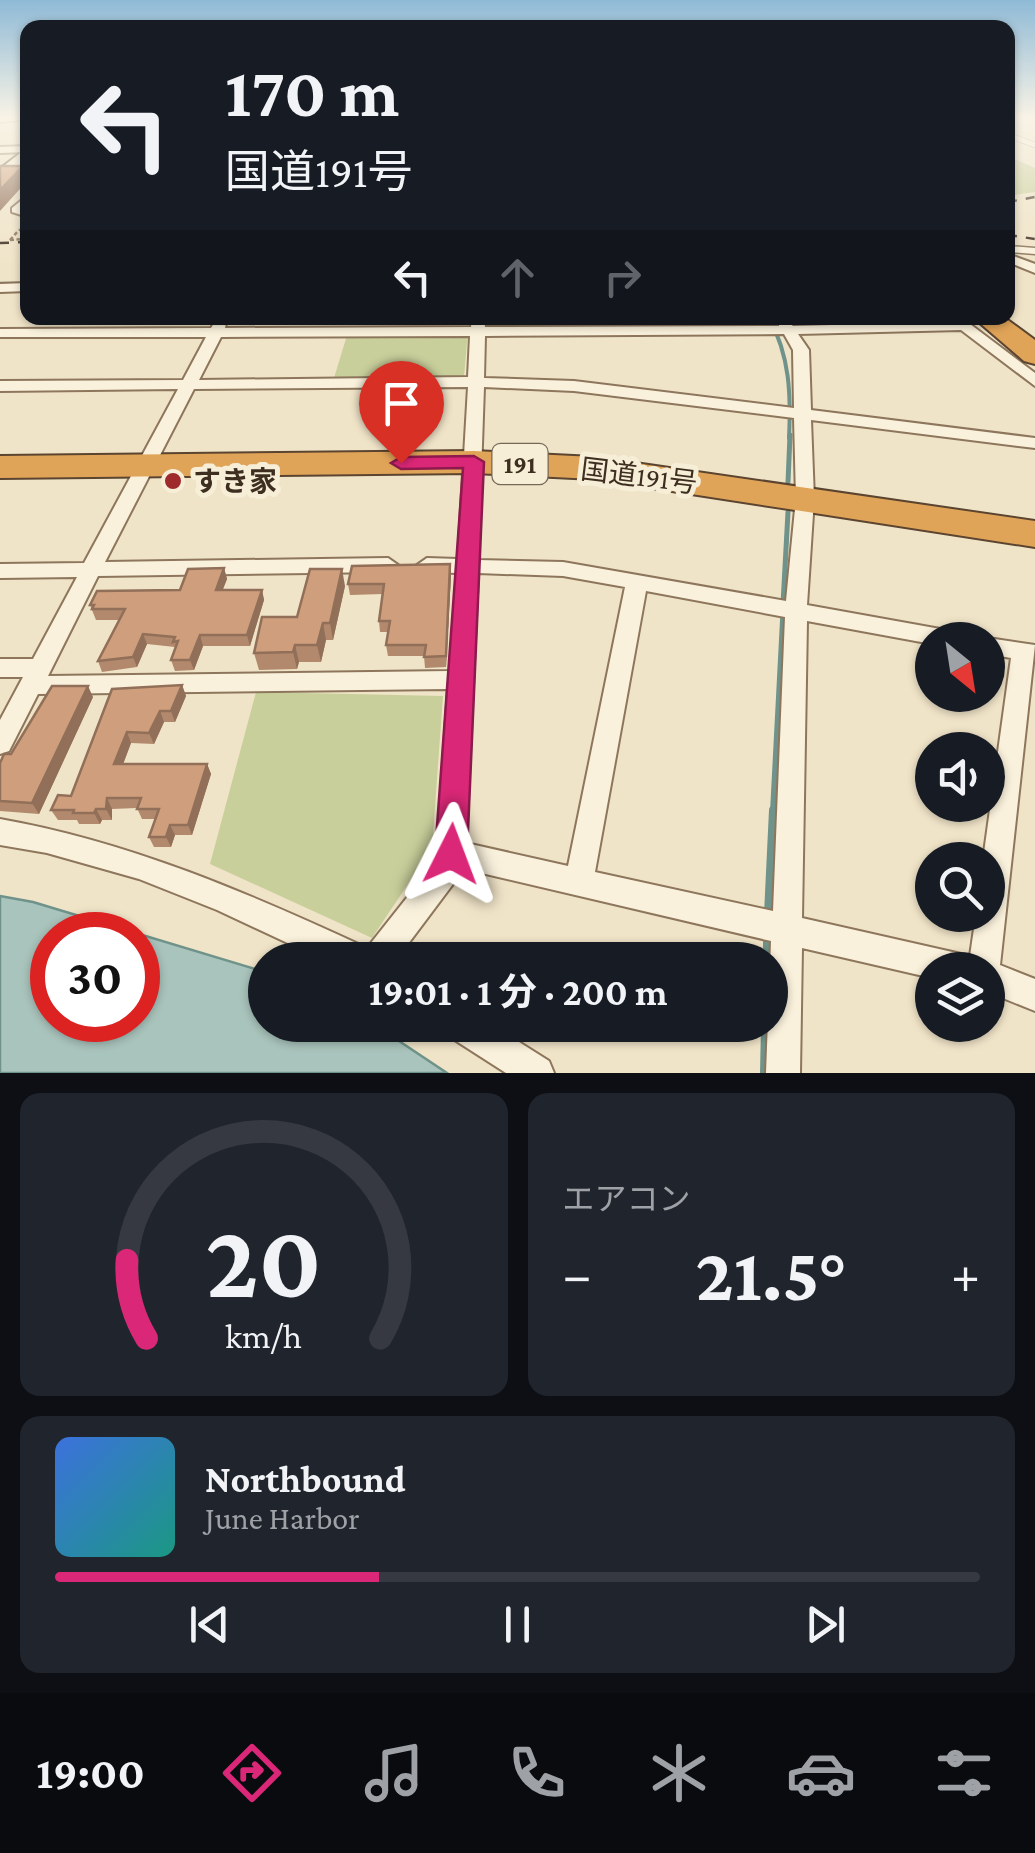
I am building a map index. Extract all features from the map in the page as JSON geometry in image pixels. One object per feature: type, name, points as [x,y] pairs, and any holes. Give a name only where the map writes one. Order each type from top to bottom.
[{"type":"highway","points":[[978,325],[1035,355]]},
{"type":"highway","name":"国道191号","points":[[0,467],[474,462],[594,468],[1035,534]]},
{"type":"street","points":[[6,172],[12,166]]},
{"type":"street","points":[[0,333],[196,325]]},
{"type":"street","points":[[0,744],[220,325]]},
{"type":"street","points":[[392,942],[443,874],[451,854],[474,462],[477,325]]},
{"type":"street","points":[[783,1073],[796,611],[804,499],[801,350],[786,325]]},
{"type":"street","points":[[974,325],[1035,382]]},
{"type":"street","points":[[0,386],[476,382],[574,386],[1035,444]]},
{"type":"street","points":[[0,570],[468,564],[563,569],[915,632]]},
{"type":"street","points":[[578,882],[637,582]]},
{"type":"street","points":[[989,952],[1029,653]]},
{"type":"street","points":[[0,668],[34,677],[461,680]]},
{"type":"street","points":[[0,832],[52,839],[158,871],[210,890],[320,942]]},
{"type":"street","points":[[451,854],[915,958]]},
{"type":"street","points":[[1005,981],[1035,994]]},
{"type":"street","points":[[489,1042],[537,1073]]},
{"type":"path","points":[[20,227],[10,240],[20,239]]},
{"type":"green space","points":[[1015,166],[1035,168],[1035,192],[1015,195]]},
{"type":"green space","points":[[468,331],[464,377],[334,378],[348,332]]},
{"type":"green space","points":[[256,692],[443,696],[432,848],[372,938],[210,864]]},
{"type":"water","points":[[0,896],[66,912],[30,912],[30,1042],[160,1042],[160,940],[248,967],[248,1042],[400,1042],[447,1073],[0,1073]]},
{"type":"building","points":[[0,166],[20,166],[20,169],[0,190]]},
{"type":"building","points":[[450,564],[446,656],[424,657],[426,645],[386,645],[390,621],[379,621],[384,584],[348,584],[352,566]]},
{"type":"building","points":[[224,568],[216,590],[262,590],[247,635],[200,635],[190,660],[171,660],[178,641],[173,642],[175,637],[143,634],[133,657],[98,661],[125,609],[92,609],[97,591],[180,590],[188,569]]},
{"type":"building","points":[[310,569],[342,569],[330,623],[323,623],[317,645],[295,645],[293,652],[254,653],[262,617],[297,617]]},
{"type":"building","points":[[182,685],[171,711],[160,711],[149,733],[127,732],[114,764],[207,764],[188,825],[170,825],[166,837],[149,837],[159,809],[137,809],[141,798],[107,798],[106,809],[96,809],[94,813],[51,810],[58,795],[71,796],[112,689]]},
{"type":"building","points":[[52,686],[88,686],[32,803],[0,801],[0,763],[4,754],[11,754]]},
{"type":"waterway","points":[[0,283],[20,283]]},
{"type":"waterway","points":[[772,325],[788,376],[789,438]]},
{"type":"waterway","points":[[788,482],[790,435]]},
{"type":"waterway","points":[[783,604],[788,512]]},
{"type":"waterway","points":[[773,812],[784,601]]},
{"type":"waterway","points":[[768,914],[773,810]]},
{"type":"waterway","points":[[767,935],[767,942]]},
{"type":"waterway","points":[[764,1073],[765,1042]]},
{"type":"railway","points":[[1015,201],[1035,197]]},
{"type":"railway","points":[[1015,236],[1035,239]]},
{"type":"railway","points":[[0,243],[20,242]]},
{"type":"place","name":"すき家","points":[[173,481]]},
{"type":"route","points":[[401,463],[474,462],[451,854]]}]
